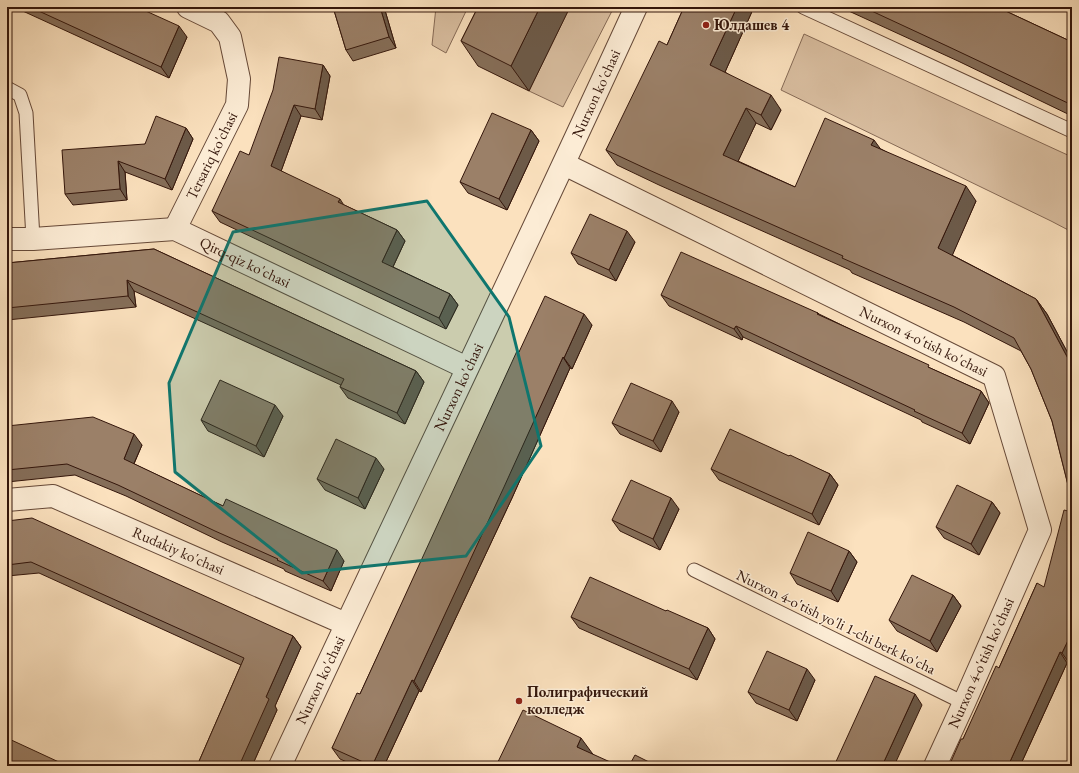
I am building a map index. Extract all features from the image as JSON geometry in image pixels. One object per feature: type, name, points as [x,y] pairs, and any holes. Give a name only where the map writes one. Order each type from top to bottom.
[{"type":"street","name":"Tersariq ko'chasi","points":[[175,229],[237,104],[239,79],[230,37],[219,22],[188,7]]},
{"type":"street","name":"Nurxon ko'chasi","points":[[280,766],[466,368],[564,164],[636,7]]},
{"type":"street","name":"Nurxon 4-o'tish ko'chasi","points":[[564,164],[994,376],[1040,530],[935,766]]},
{"type":"street","name":"Qirq-qiz ko'chasi","points":[[7,239],[33,240],[175,229],[466,368]]},
{"type":"street","name":"Rudakiy ko'chasi","points":[[7,500],[53,496],[346,624]]},
{"type":"lane","points":[[804,7],[1072,131]]},
{"type":"lane","points":[[7,88],[20,95],[26,113],[33,240]]},
{"type":"lane","name":"Nurxon 4-o'tish yo'li 1-chi berk ko'cha","points":[[694,570],[964,703]]},
{"type":"highlighted area","points":[[427,201],[509,317],[541,446],[466,556],[302,573],[175,472],[169,383],[233,232]]},
{"type":"shaded area","points":[[436,7],[468,7],[446,53],[432,45]]},
{"type":"shaded area","points":[[570,7],[614,7],[563,107],[529,91]]},
{"type":"shaded area","points":[[804,34],[1072,157],[1072,232],[781,90]]},
{"type":"building","points":[[30,7],[137,7],[179,26],[161,67]]},
{"type":"building","points":[[333,7],[380,7],[389,37],[346,50]]},
{"type":"building","points":[[478,7],[540,7],[511,66],[461,41]]},
{"type":"building","points":[[684,7],[737,7],[710,65],[771,95],[761,115],[746,108],[723,155],[795,187],[825,118],[874,140],[871,145],[966,186],[938,248],[1036,299],[1072,366],[1072,489],[1069,489],[1052,421],[1031,369],[1014,338],[954,307],[842,258],[843,256],[606,150],[659,41],[667,45]]},
{"type":"building","points":[[863,7],[997,7],[1072,42],[1072,105],[947,46]]},
{"type":"building","points":[[279,57],[323,65],[315,109],[294,105],[271,166],[340,199],[338,202],[397,230],[382,262],[450,294],[439,318],[212,211],[240,151],[249,155],[273,90]]},
{"type":"building","points":[[492,113],[531,130],[499,199],[460,182]]},
{"type":"building","points":[[156,116],[186,128],[165,179],[118,161],[120,189],[65,194],[62,150],[145,144]]},
{"type":"building","points":[[590,214],[627,231],[609,270],[571,253]]},
{"type":"building","points":[[154,249],[416,371],[397,413],[340,387],[344,379],[127,280],[128,296],[7,308],[7,263]]},
{"type":"building","points":[[681,252],[818,313],[817,314],[929,365],[928,367],[981,391],[962,433],[736,326],[734,329],[661,295]]},
{"type":"building","points":[[545,296],[584,314],[414,681],[412,680],[372,766],[332,748],[357,693],[360,694],[517,351],[519,352]]},
{"type":"building","points":[[220,380],[275,405],[256,446],[201,420]]},
{"type":"building","points":[[631,383],[672,401],[653,441],[612,423]]},
{"type":"building","points":[[93,417],[134,434],[124,459],[223,506],[226,499],[337,550],[323,581],[118,485],[67,464],[7,470],[7,426]]},
{"type":"building","points":[[730,429],[830,474],[812,514],[711,469]]},
{"type":"building","points":[[336,439],[376,458],[358,498],[317,479]]},
{"type":"building","points":[[631,480],[671,498],[653,539],[612,520]]},
{"type":"building","points":[[957,485],[992,502],[971,544],[936,527]]},
{"type":"building","points":[[1064,510],[1072,512],[1072,632],[1062,653],[1060,652],[1008,766],[949,766],[996,666],[999,668],[1037,583],[1044,587]]},
{"type":"building","points":[[32,518],[293,636],[266,697],[269,699],[239,766],[197,766],[244,658],[31,562],[7,565],[7,521]]},
{"type":"building","points":[[808,532],[849,551],[831,591],[790,573]]},
{"type":"building","points":[[912,575],[953,595],[930,641],[889,620]]},
{"type":"building","points":[[590,577],[708,628],[689,669],[571,617]]},
{"type":"building","points":[[767,651],[807,669],[789,710],[748,692]]},
{"type":"building","points":[[875,676],[915,694],[882,766],[834,766]]},
{"type":"building","points":[[523,710],[581,738],[577,747],[619,766],[496,766]]},
{"type":"building","points":[[7,738],[61,763],[60,766],[7,766]]},
{"type":"building","points":[[635,755],[657,766],[629,766]]},
{"type":"building","points":[[437,763],[443,766],[436,766]]},
{"type":"place","name":"Юлдашев 4","points":[[706,25]]},
{"type":"place","name":"Полиграфический колледж","points":[[519,701]]}]
